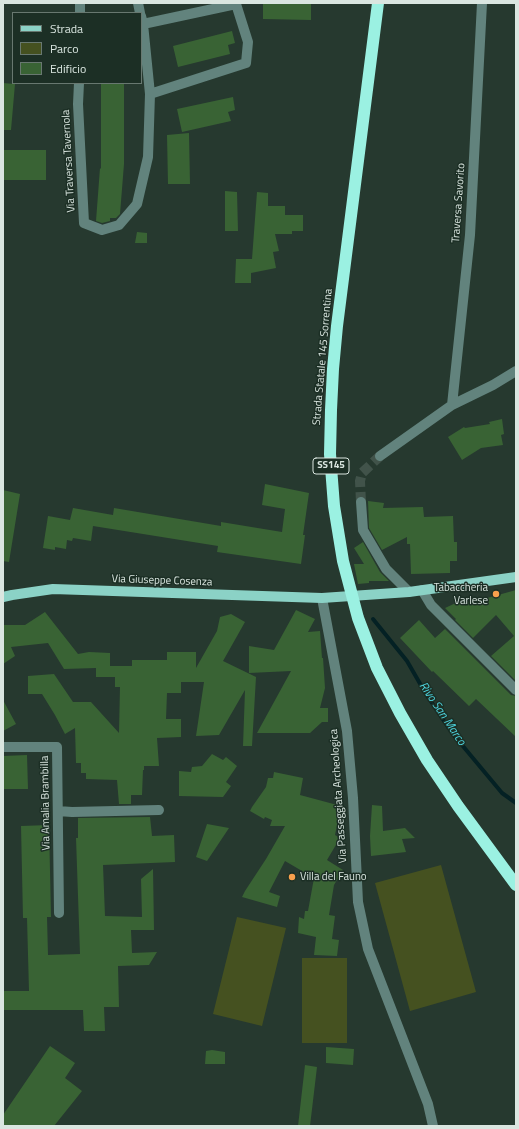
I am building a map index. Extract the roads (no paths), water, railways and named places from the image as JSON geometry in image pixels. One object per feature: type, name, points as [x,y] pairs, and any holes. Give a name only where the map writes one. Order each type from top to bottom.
[{"type":"highway","name":"Strada Statale 145 Sorrentina","points":[[378,3],[333,368],[330,410],[330,454],[334,506],[343,561],[358,618],[377,668],[427,760],[458,806],[516,885]]},
{"type":"main road","name":"Via Giuseppe Cosenza","points":[[3,597],[12,594],[53,589],[322,598],[409,592],[516,577]]},
{"type":"street","points":[[142,18],[236,3],[248,42],[246,63],[150,94]]},
{"type":"street","name":"Traversa Savorito","points":[[452,405],[470,236],[482,3]]},
{"type":"street","name":"Via Traversa Tavernola","points":[[79,84],[84,223],[102,230],[118,225],[137,204],[148,157],[150,94],[142,26]]},
{"type":"street","points":[[380,456],[452,405],[493,385],[516,371]]},
{"type":"street","points":[[361,502],[363,530],[386,570],[409,592]]},
{"type":"street","points":[[422,590],[431,605],[516,690]]},
{"type":"street","name":"Via Passeggiata Archeologica","points":[[322,598],[347,731],[353,792],[358,902],[368,949],[428,1104],[433,1126]]},
{"type":"street","name":"Via Amalia Brambilla","points":[[3,747],[57,747],[59,913]]},
{"type":"street","points":[[58,811],[159,810]]},
{"type":"waterway","name":"Rivo San Marco","points":[[373,619],[407,661],[426,694],[452,733],[502,793],[516,803]]},
{"type":"tunnel","points":[[361,502],[360,481],[362,473],[380,456]]},
{"type":"place","name":"Tabaccheria Varlese","points":[[496,594]]},
{"type":"place","name":"Villa del Fauno","points":[[292,877]]}]
